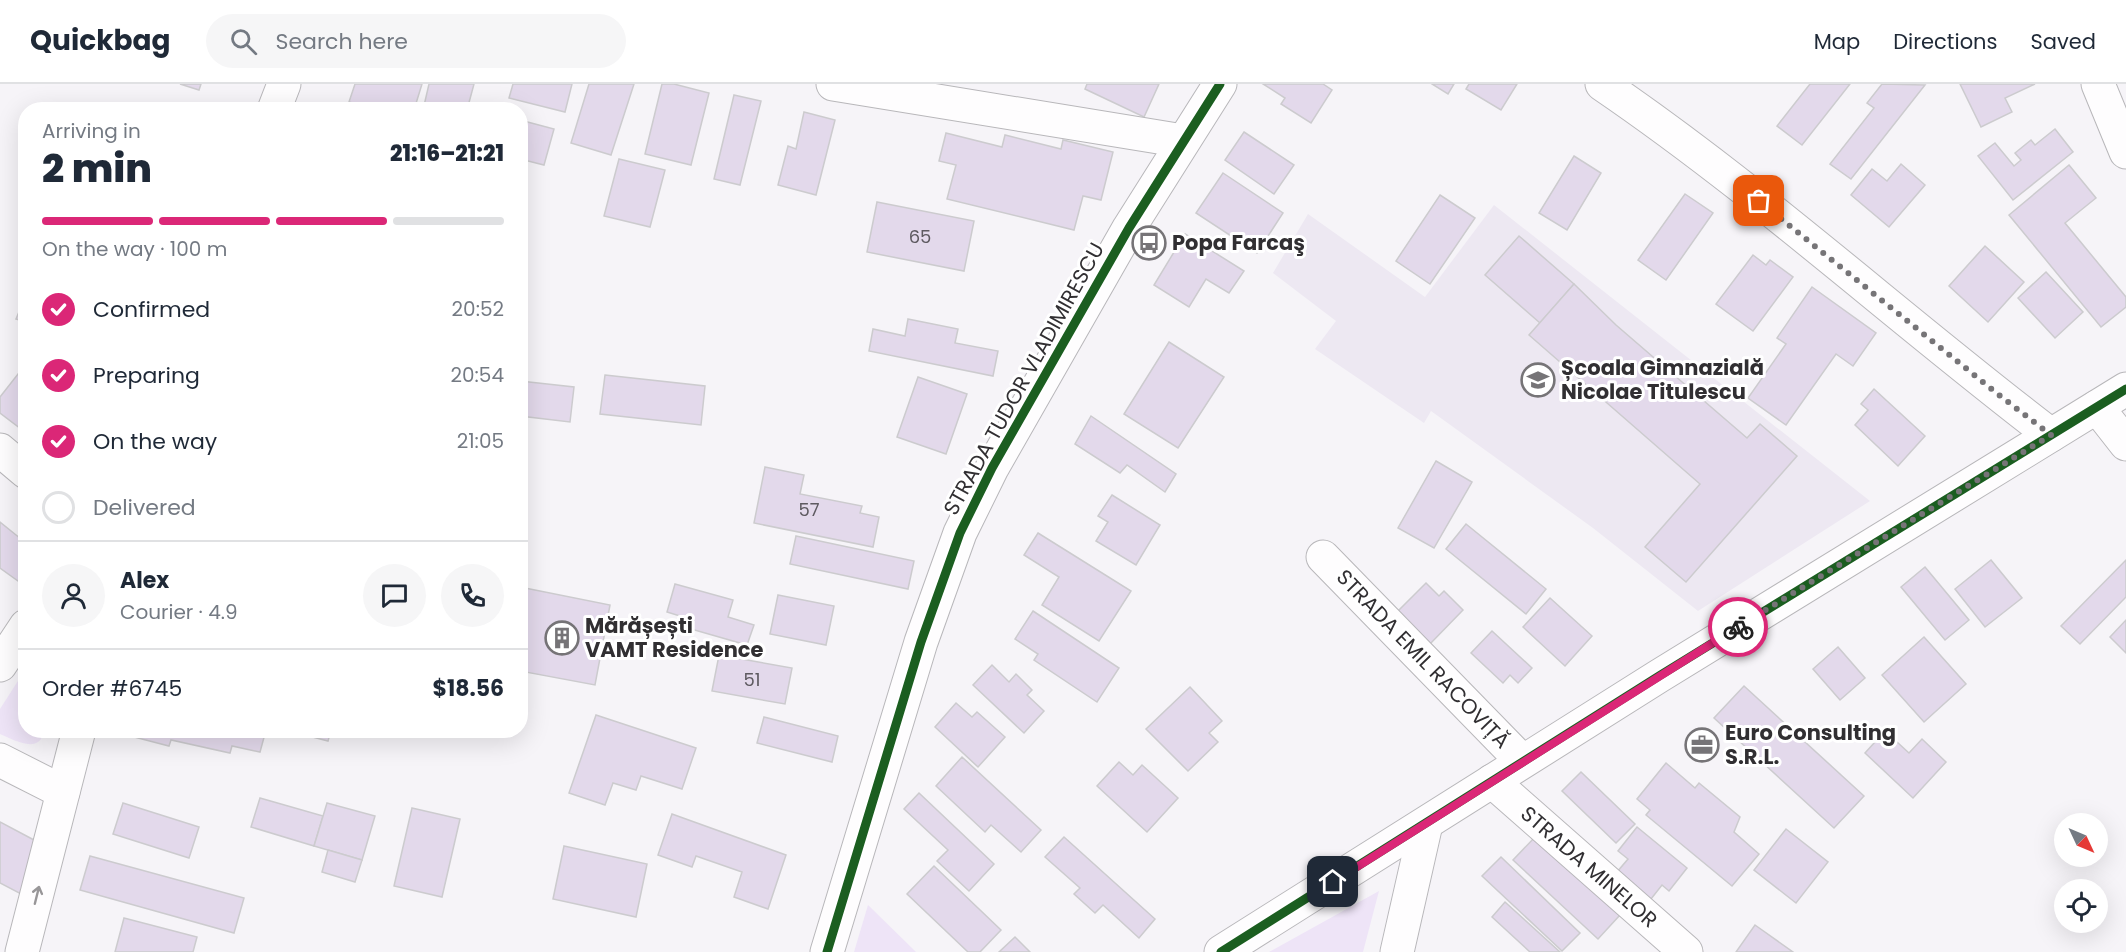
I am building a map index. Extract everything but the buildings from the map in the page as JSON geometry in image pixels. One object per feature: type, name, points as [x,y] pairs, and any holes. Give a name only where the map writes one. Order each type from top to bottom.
[{"type":"street","points":[[277,102],[284,84]]},
{"type":"street","points":[[833,84],[1184,141]]},
{"type":"street","name":"STRADA TUDOR VLADIMIRESCU","points":[[827,952],[921,642],[960,533],[992,468],[1112,258],[1220,84]]},
{"type":"street","points":[[1602,84],[1664,126],[1722,171],[2051,435]]},
{"type":"street","points":[[2097,84],[2126,152]]},
{"type":"street","points":[[1221,952],[1522,761],[2126,389]]},
{"type":"street","points":[[2097,407],[2126,444]]},
{"type":"street","points":[[0,450],[18,465]]},
{"type":"street","name":"STRADA EMIL RACOVIȚĂ","points":[[1323,557],[1522,761]]},
{"type":"street","points":[[0,665],[18,638]]},
{"type":"street","points":[[22,952],[77,738]]},
{"type":"street","points":[[0,760],[63,792]]},
{"type":"street","name":"STRADA MINELOR","points":[[1492,781],[1686,952]]},
{"type":"street","points":[[1396,952],[1426,824]]},
{"type":"shaded area","name":"Școala Gimnazială Nicolae Titulescu","points":[[1494,205],[1870,501],[1698,611],[1593,528],[1431,411],[1424,423],[1315,349],[1336,321],[1273,273],[1308,214],[1425,297]]},
{"type":"shaded area","points":[[18,681],[18,738],[42,738],[32,744],[26,744],[0,734],[0,709]]},
{"type":"shaded area","points":[[1379,891],[1363,952],[1269,952]]},
{"type":"shaded area","points":[[868,905],[916,952],[854,952]]},
{"type":"cycle path","points":[[827,952],[921,642],[960,533],[992,468],[1129,228],[1220,84]]},
{"type":"cycle path","points":[[1221,952],[1659,676],[2126,389]]},
{"type":"way so far","points":[[1738,627],[2051,435],[1759,201]]},
{"type":"place","name":"Popa Farcaş","points":[[1149,243]]},
{"type":"place","name":"Școala Gimnazială Nicolae Titulescu","points":[[1538,380]]},
{"type":"place","name":"Mărășești VAMT Residence","points":[[562,638]]},
{"type":"place","name":"Euro Consulting S.R.L.","points":[[1702,745]]},
{"type":"route","points":[[1333,882],[1738,627]]}]
